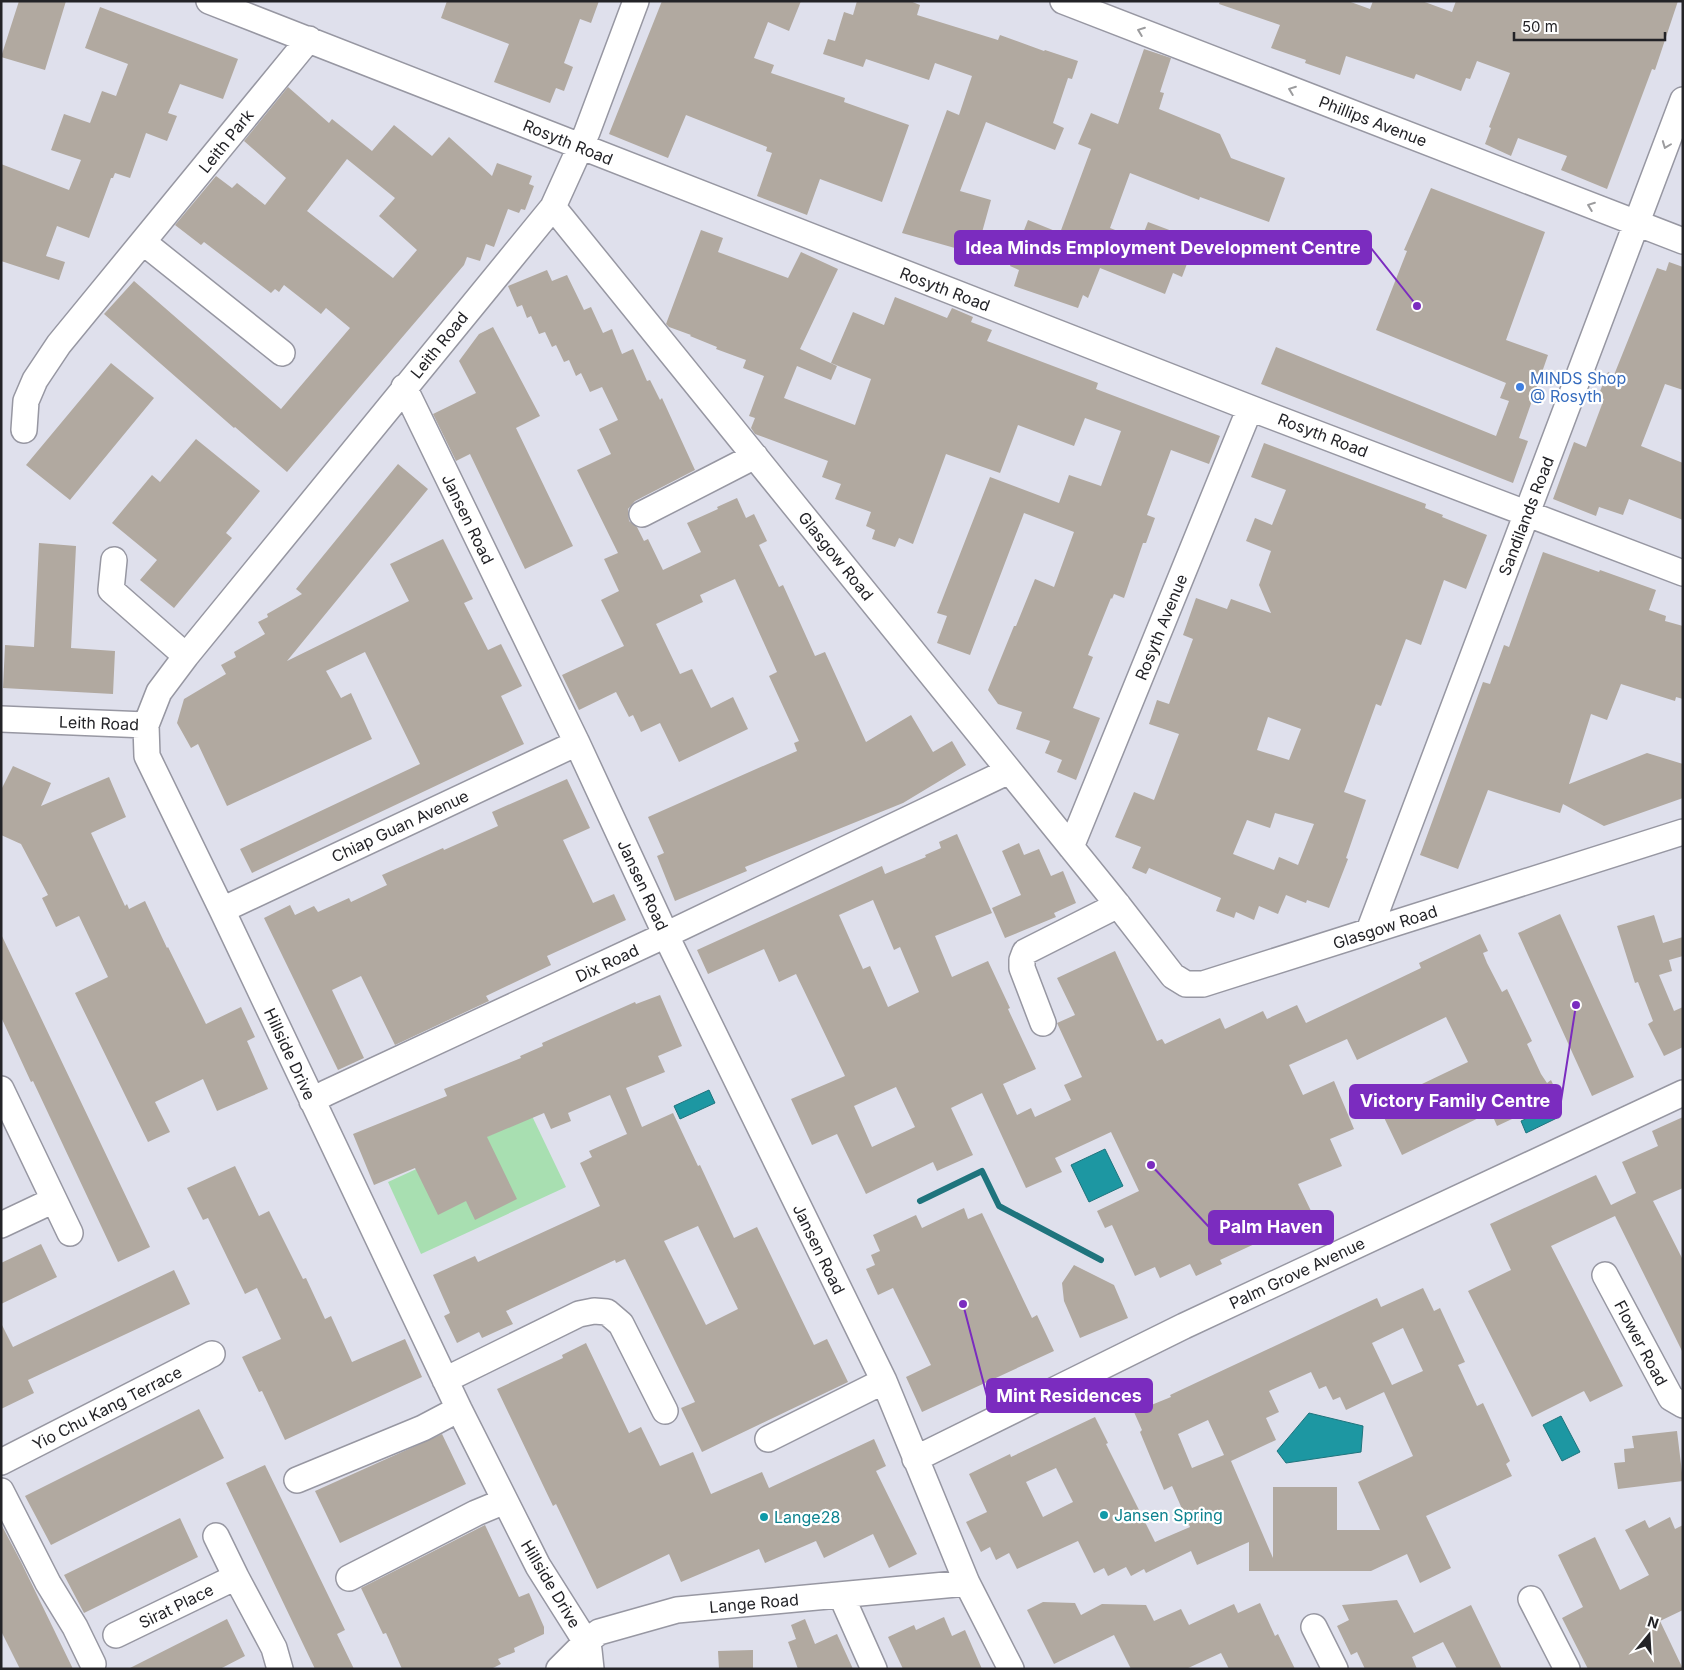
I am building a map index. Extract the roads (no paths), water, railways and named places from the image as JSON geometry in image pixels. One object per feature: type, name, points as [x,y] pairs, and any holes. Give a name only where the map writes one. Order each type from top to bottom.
[{"type":"street","name":"Rosyth Road","points":[[209,1],[1250,408],[1683,573]]},
{"type":"street","name":"Leith Road","points":[[1,719],[146,725],[159,692],[186,656],[553,206],[581,146],[636,1]]},
{"type":"street","name":"Phillips Avenue","points":[[1063,1],[1683,242]]},
{"type":"street","name":"Leith Park","points":[[24,430],[26,401],[35,380],[59,344],[309,39]]},
{"type":"street","name":"Sandilands Road","points":[[1369,932],[1683,100]]},
{"type":"street","name":"Glasgow Road","points":[[553,206],[1071,846],[1173,976],[1186,984],[1203,984],[1683,832]]},
{"type":"street","points":[[143,242],[282,353]]},
{"type":"street","name":"Jansen Road","points":[[404,387],[577,743],[666,935],[884,1381],[967,1583],[1011,1669]]},
{"type":"street","name":"Rosyth Avenue","points":[[1071,846],[1250,408]]},
{"type":"street","points":[[642,514],[755,456]]},
{"type":"street","points":[[114,560],[111,590],[186,656]]},
{"type":"street","name":"Hillside Drive","points":[[146,725],[147,756],[504,1500],[538,1566],[586,1642],[591,1669]]},
{"type":"street","name":"Chiap Guan Avenue","points":[[222,910],[577,743]]},
{"type":"street","name":"Dix Road","points":[[312,1101],[1009,771]]},
{"type":"street","points":[[1043,1022],[1022,968],[1025,952],[1118,905]]},
{"type":"street","points":[[1,1089],[70,1233]]},
{"type":"street","name":"Palm Grove Avenue","points":[[915,1459],[1184,1326],[1683,1093]]},
{"type":"street","points":[[1,1225],[54,1200]]},
{"type":"street","name":"Flower Road","points":[[1605,1275],[1671,1398],[1683,1405]]},
{"type":"street","points":[[445,1380],[579,1314],[594,1311],[607,1312],[621,1324],[665,1411]]},
{"type":"street","name":"Yio Chu Kang Terrace","points":[[1,1462],[212,1354]]},
{"type":"street","points":[[768,1439],[884,1381]]},
{"type":"street","points":[[297,1480],[423,1428],[459,1409]]},
{"type":"street","points":[[1,1491],[48,1583],[75,1628],[93,1664]]},
{"type":"street","points":[[349,1578],[504,1500]]},
{"type":"street","points":[[216,1536],[274,1648],[280,1669]]},
{"type":"street","name":"Sirat Place","points":[[116,1635],[236,1577]]},
{"type":"street","name":"Lange Road","points":[[559,1669],[599,1632],[677,1610],[967,1583]]},
{"type":"street","points":[[841,1595],[874,1669]]},
{"type":"street","points":[[1531,1599],[1567,1669]]},
{"type":"street","points":[[1314,1627],[1335,1669]]},
{"type":"water","points":[[709,1090],[715,1103],[680,1119],[674,1106]]},
{"type":"water","points":[[1552,1107],[1557,1118],[1526,1133],[1521,1121]]},
{"type":"water","points":[[1105,1149],[1123,1186],[1089,1202],[1071,1165]]},
{"type":"water","points":[[1309,1413],[1363,1426],[1361,1452],[1286,1463],[1277,1451]]},
{"type":"water","points":[[1561,1416],[1580,1452],[1562,1461],[1543,1425]]},
{"type":"waterway","points":[[920,1201],[982,1171],[999,1206],[1101,1260]]},
{"type":"place","name":"Idea Minds Employment Development Centre","points":[[1417,306]]},
{"type":"place","name":"MINDS Shop @ Rosyth","points":[[1520,387]]},
{"type":"place","name":"Victory Family Centre","points":[[1576,1005]]},
{"type":"place","name":"Palm Haven","points":[[1151,1165]]},
{"type":"place","name":"Mint Residences","points":[[963,1304]]},
{"type":"place","name":"Jansen Spring","points":[[1104,1515]]},
{"type":"place","name":"Lange28","points":[[764,1517]]}]
